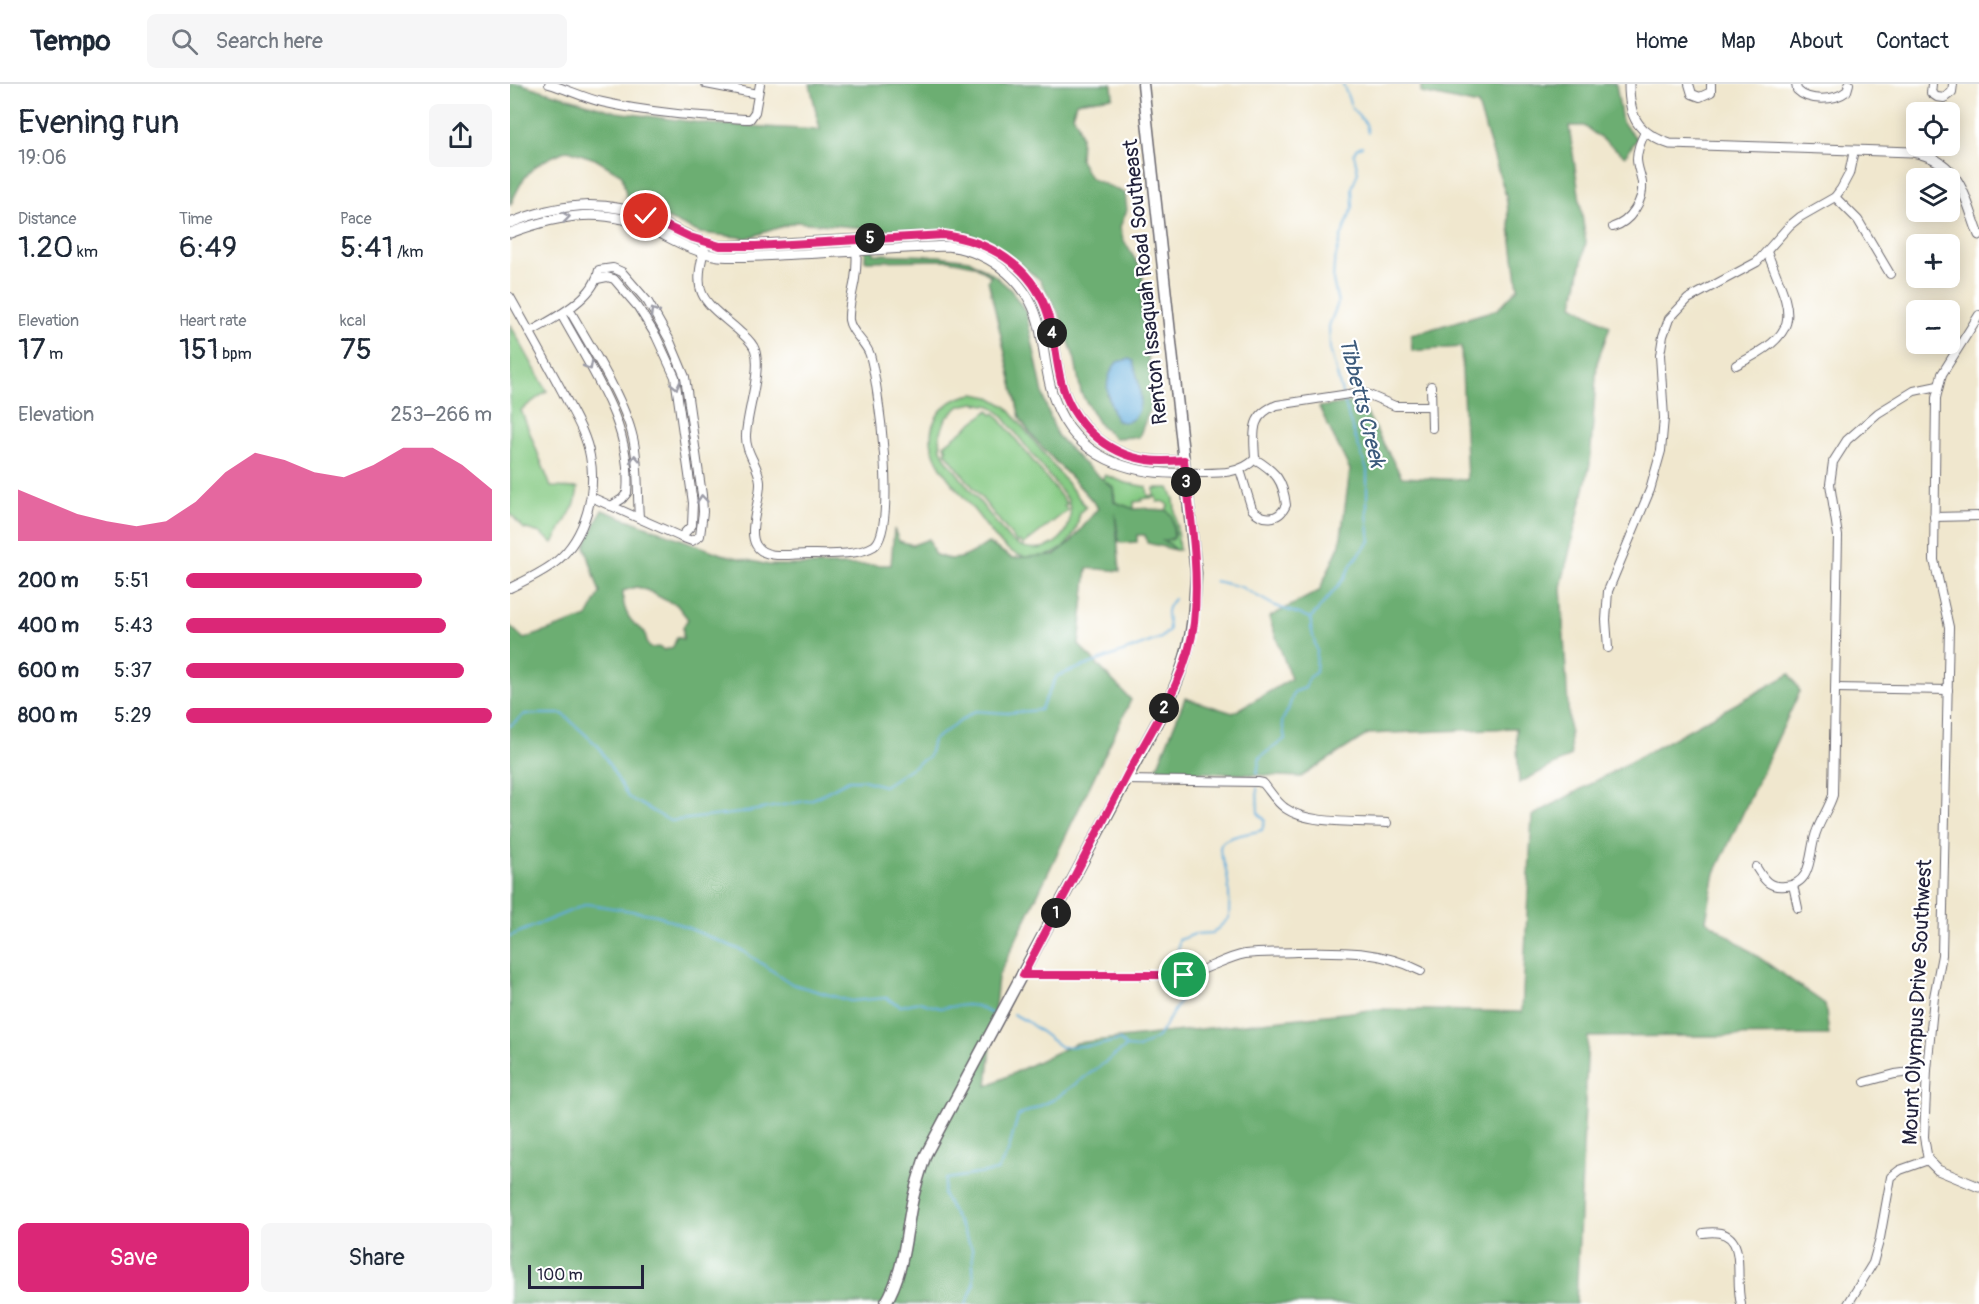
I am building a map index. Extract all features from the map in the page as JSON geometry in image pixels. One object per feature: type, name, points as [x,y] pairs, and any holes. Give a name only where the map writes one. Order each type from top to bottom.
[{"type":"main road","name":"Renton Issaquah Road Southeast","points":[[885,1304],[892,1293],[898,1275],[915,1187],[926,1154],[1023,975],[1124,780],[1171,696],[1186,658],[1192,633],[1196,573],[1143,84]]},
{"type":"street","points":[[549,84],[600,101],[657,112],[746,119],[750,119],[755,112],[760,84]]},
{"type":"street","points":[[706,84],[758,94]]},
{"type":"street","points":[[1629,84],[1633,118],[1645,132],[1660,141],[1681,146],[1912,152],[1940,161],[1948,167],[1961,184],[1979,235]]},
{"type":"street","points":[[1689,84],[1692,94],[1700,97],[1709,95],[1711,84]]},
{"type":"street","points":[[1797,84],[1797,90],[1804,96],[1834,98],[1846,91],[1849,84]]},
{"type":"street","points":[[1932,84],[1931,93],[1944,98],[1950,95],[1953,84]]},
{"type":"street","points":[[1613,227],[1621,225],[1627,219],[1640,199],[1642,185],[1637,162],[1638,149],[1645,132]]},
{"type":"street","points":[[1608,648],[1606,620],[1608,591],[1650,490],[1661,452],[1664,417],[1660,356],[1666,327],[1674,312],[1688,299],[1749,268],[1767,252],[1781,233],[1800,217],[1835,197],[1845,183],[1854,150]]},
{"type":"street","points":[[1835,197],[1858,220],[1890,274]]},
{"type":"street","points":[[510,223],[558,207],[604,206],[636,212],[706,243],[737,246],[944,235],[978,243],[1004,256],[1026,275],[1041,297],[1050,323],[1064,392],[1075,414],[1086,428],[1111,448],[1132,457],[1156,461],[1184,460]]},
{"type":"street","points":[[510,233],[541,221],[583,214],[612,216],[643,225],[679,244],[703,253],[734,257],[948,246],[970,251],[995,262],[1016,282],[1033,308],[1040,327],[1055,401],[1064,420],[1077,437],[1101,456],[1129,468],[1153,473],[1240,470],[1255,459]]},
{"type":"street","points":[[706,243],[699,280],[703,298],[749,340],[756,352],[757,365],[745,438],[760,482],[753,532],[755,544],[759,550],[774,554],[832,554],[874,546],[884,526],[883,430],[870,354],[853,329],[849,316],[856,270],[855,239]]},
{"type":"street","points":[[1736,365],[1775,343],[1786,325],[1786,302],[1767,252]]},
{"type":"street","points":[[530,332],[569,309],[587,292],[597,279],[599,270],[613,268],[622,272],[648,302],[662,326],[685,377],[703,512],[700,536],[692,541],[591,497]]},
{"type":"street","points":[[597,279],[607,277],[614,279],[638,307],[656,336],[675,377],[693,503],[692,525],[681,537]]},
{"type":"street","points":[[510,297],[587,442],[592,475],[591,497],[583,525],[565,553],[547,569],[510,588]]},
{"type":"street","points":[[569,309],[618,397],[630,426],[635,445],[639,518]]},
{"type":"street","points":[[561,315],[614,412],[624,443],[627,493],[611,506]]},
{"type":"street","points":[[1756,867],[1770,885],[1780,887],[1793,885],[1803,880],[1816,830],[1826,814],[1833,795],[1838,536],[1830,484],[1833,462],[1847,440],[1878,413],[1914,391],[1938,386],[1942,374],[1979,315]]},
{"type":"street","points":[[1971,326],[1979,333]]},
{"type":"street","points":[[1431,386],[1432,428]]},
{"type":"street","name":"Mount Olympus Drive Southwest","points":[[1848,1304],[1873,1263],[1891,1177],[1910,1165],[1928,1161],[1924,1137],[1927,1070],[1934,997],[1942,955],[1949,627],[1934,560],[1938,386]]},
{"type":"street","points":[[1255,459],[1255,427],[1260,415],[1277,405],[1351,394],[1367,394],[1388,405],[1431,406]]},
{"type":"street","points":[[1240,470],[1252,509],[1268,518],[1279,516],[1286,505],[1279,479],[1272,470],[1255,459]]},
{"type":"street","points":[[1934,517],[1979,516]]},
{"type":"street","points":[[1836,688],[1948,690]]},
{"type":"street","points":[[1124,780],[1258,782],[1265,785],[1283,807],[1303,816],[1316,819],[1387,823]]},
{"type":"street","points":[[1793,885],[1798,908]]},
{"type":"street","points":[[1023,975],[1184,975],[1205,970],[1245,954],[1346,951],[1393,959],[1421,971]]},
{"type":"street","points":[[1864,1083],[1895,1074],[1927,1070]]},
{"type":"street","points":[[1928,1161],[1938,1170],[1979,1187]]},
{"type":"street","points":[[1703,1233],[1719,1232],[1730,1237],[1734,1242],[1738,1253],[1737,1283],[1741,1304]]},
{"type":"green space","points":[[510,84],[521,84],[616,112],[710,124],[820,130],[810,84],[1112,84],[1113,97],[1076,102],[1073,115],[1081,136],[1080,160],[1090,178],[1125,193],[1127,210],[1120,227],[1123,239],[1143,273],[1141,306],[1154,399],[1139,437],[1114,438],[1099,424],[1081,393],[1075,360],[1061,318],[1040,280],[1001,249],[968,233],[872,229],[874,254],[939,256],[969,260],[994,275],[1010,289],[1026,312],[1045,403],[1057,435],[1080,460],[1113,488],[1114,502],[1134,509],[1166,510],[1172,516],[1174,538],[1163,541],[1175,550],[1147,543],[1145,535],[1137,535],[1137,542],[1119,542],[1115,513],[1120,571],[1087,568],[1079,645],[1131,700],[998,977],[987,1086],[1076,1043],[1379,1009],[1522,1012],[1532,816],[1790,674],[1800,691],[1715,873],[1706,920],[1825,1004],[1829,1035],[1588,1037],[1576,1304],[510,1304],[510,626],[524,639],[587,617],[600,593],[585,546],[602,510],[721,554],[769,565],[891,565],[894,529],[899,541],[913,545],[929,539],[934,554],[949,559],[968,555],[988,543],[1012,558],[1054,555],[1071,542],[1098,508],[1037,442],[1020,418],[988,280],[991,276],[974,265],[949,260],[865,261],[866,228],[796,222],[747,238],[700,233],[627,200],[622,175],[595,159],[568,150],[531,170],[510,206]],"holes":[[[1136,375],[1141,399],[1116,419],[1107,394]],[[636,587],[676,604],[688,619],[683,627],[683,639],[677,637],[673,647],[664,650],[658,647],[651,648],[647,644],[645,632],[631,620],[624,604],[623,591]]]},
{"type":"green space","points":[[1421,84],[1616,84],[1622,122],[1637,139],[1625,156],[1584,126],[1569,126],[1586,242],[1573,305],[1610,326],[1597,363],[1590,464],[1561,587],[1571,756],[1519,783],[1516,728],[1368,734],[1301,777],[1156,770],[1185,698],[1233,713],[1291,679],[1269,617],[1319,591],[1340,544],[1350,470],[1319,407],[1360,401],[1402,477],[1467,480],[1461,347],[1412,351],[1411,335],[1498,309],[1518,288],[1506,196],[1478,105],[1421,93]]},
{"type":"green space","points":[[510,324],[547,391],[521,410],[551,487],[578,488],[575,504],[553,543],[540,533],[523,528],[510,513]]},
{"type":"green space","points":[[974,394],[990,397],[1007,407],[1086,507],[1079,513],[1078,523],[1072,537],[1057,552],[1040,557],[1029,557],[1018,555],[1004,547],[939,464],[933,452],[932,426],[946,405]],"holes":[[[974,403],[991,406],[1001,414],[1068,500],[1070,514],[1068,526],[1063,536],[1054,543],[1033,549],[1021,546],[1009,539],[946,459],[941,449],[940,435],[946,418],[960,406]]]},
{"type":"green space","points":[[989,410],[992,415],[995,413],[1067,504],[1064,506],[1068,510],[1023,545],[1020,541],[1017,543],[945,452],[947,450],[944,445]]},
{"type":"green space","points":[[1105,475],[1126,483],[1147,487],[1148,496],[1154,495],[1154,488],[1169,488],[1174,499],[1179,550],[1175,550],[1163,541],[1172,540],[1175,536],[1172,516],[1166,510],[1167,503],[1157,502],[1156,497],[1142,499],[1142,501],[1134,502],[1134,509],[1115,502],[1114,487],[1102,480]]},
{"type":"water","points":[[1129,359],[1133,361],[1137,375],[1140,402],[1135,416],[1129,421],[1122,422],[1117,420],[1113,414],[1108,383],[1117,362]]},
{"type":"waterway","name":"Tibbetts Creek","points":[[1343,84],[1352,108],[1366,124],[1368,133]]},
{"type":"waterway","name":"Tibbetts Creek","points":[[1257,773],[1260,757],[1285,739],[1282,721],[1294,692],[1305,688],[1309,678],[1316,672],[1317,651],[1311,618],[1343,580],[1353,562],[1370,541],[1367,513],[1367,470],[1350,422],[1330,349],[1329,326],[1338,303],[1333,280],[1334,264],[1341,237],[1353,207],[1352,188],[1358,172],[1354,154],[1356,149],[1362,146]]},
{"type":"waterway","points":[[1215,581],[1241,587],[1275,606],[1311,618]]},
{"type":"waterway","points":[[510,726],[525,714],[563,714],[599,747],[628,797],[670,821],[740,813],[811,800],[849,780],[863,780],[884,786],[929,756],[933,740],[975,711],[1006,713],[1040,710],[1057,676],[1161,638],[1169,630],[1167,611],[1174,599]]},
{"type":"waterway","name":"Tibbetts Creek","points":[[1184,966],[1178,952],[1179,940],[1195,934],[1213,933],[1229,918],[1229,886],[1220,851],[1221,845],[1229,838],[1262,830],[1265,820],[1258,813],[1257,788]]},
{"type":"waterway","points":[[510,936],[587,904],[657,915],[743,951],[792,984],[850,1001],[886,998],[901,1006],[919,1002],[940,1008],[977,1006],[992,1014]]},
{"type":"waterway","name":"Tibbetts Creek","points":[[966,1304],[974,1285],[972,1248],[943,1194],[946,1179],[997,1171],[1008,1152],[1018,1116],[1055,1099],[1126,1047],[1139,1048],[1158,1037],[1188,988],[1188,981]]},
{"type":"waterway","points":[[1013,1014],[1028,1022],[1061,1047],[1099,1045],[1120,1040],[1125,1046]]},
{"type":"route","points":[[646,216],[690,237],[720,246],[944,235],[967,239],[992,249],[1026,275],[1041,297],[1047,310],[1064,392],[1075,414],[1086,428],[1111,448],[1132,457],[1156,461],[1184,460],[1196,573],[1194,624],[1179,679],[1023,975],[1184,975]]}]
